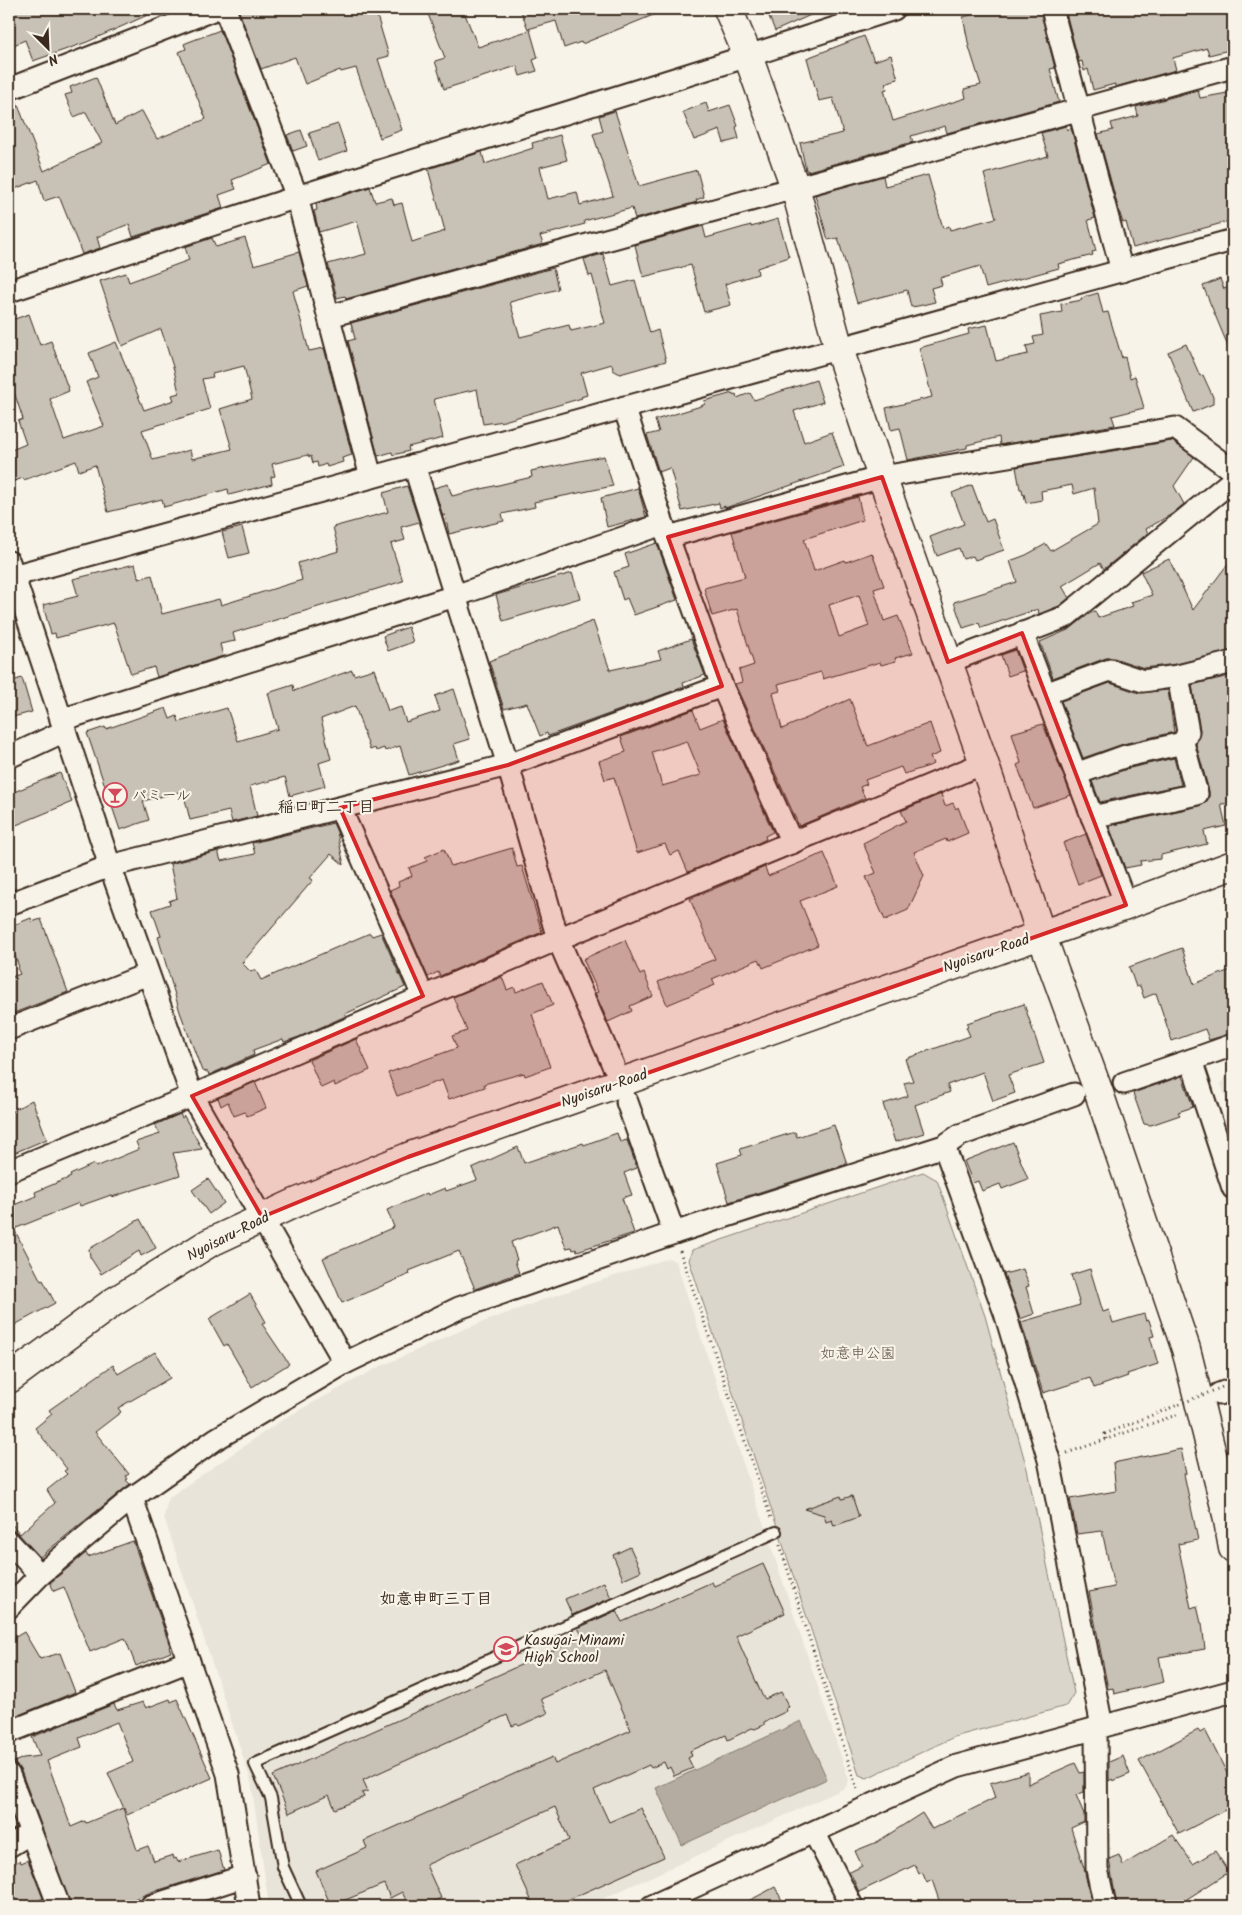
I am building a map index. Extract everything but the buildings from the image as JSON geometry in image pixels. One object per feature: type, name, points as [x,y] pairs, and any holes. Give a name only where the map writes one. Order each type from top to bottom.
[{"type":"street","points":[[9,89],[215,9]]},
{"type":"street","points":[[225,9],[297,197],[371,477]]},
{"type":"street","points":[[728,9],[748,56],[795,187],[839,349],[882,477],[984,763],[1041,934],[1101,1100],[1186,1348],[1228,1515],[1233,1548]]},
{"type":"street","points":[[9,291],[297,197],[894,9]]},
{"type":"street","points":[[1052,9],[1122,271]]},
{"type":"street","points":[[330,316],[1233,66]]},
{"type":"street","points":[[345,1362],[192,1096],[110,866],[10,571],[371,477],[1233,240]]},
{"type":"street","points":[[624,407],[665,531],[722,686],[792,843]]},
{"type":"street","points":[[9,757],[63,725],[455,596],[665,531],[882,477],[1175,428],[1233,471]]},
{"type":"street","points":[[414,465],[508,765],[558,939],[613,1064]]},
{"type":"street","points":[[948,662],[1065,617],[1233,480]]},
{"type":"street","points":[[1022,633],[1126,905]]},
{"type":"street","points":[[1045,694],[1110,670],[1143,681],[1178,676],[1233,662]]},
{"type":"street","points":[[1092,817],[1196,794],[1184,743],[1188,732],[1178,676]]},
{"type":"street","points":[[9,904],[110,866],[508,765],[722,686]]},
{"type":"street","points":[[1076,774],[1126,756],[1184,743]]},
{"type":"street","points":[[9,1171],[192,1096],[558,939],[984,763]]},
{"type":"street","points":[[340,808],[424,996]]},
{"type":"street","name":"Nyoisaru-Road","points":[[9,1379],[112,1303],[209,1243],[262,1217],[408,1157],[1126,905],[1233,865]]},
{"type":"street","points":[[9,1029],[148,974]]},
{"type":"street","points":[[1124,1084],[1233,1045]]},
{"type":"street","points":[[1191,1060],[1233,1188]]},
{"type":"street","points":[[9,1608],[40,1575],[132,1498],[216,1438],[345,1362],[459,1308],[674,1233],[944,1146],[960,1135],[1074,1094]]},
{"type":"street","points":[[627,1102],[674,1233]]},
{"type":"street","points":[[944,1146],[1005,1313],[1049,1460],[1099,1727],[1097,1869],[1105,1906]]},
{"type":"street","points":[[132,1498],[228,1774],[249,1906]]},
{"type":"street","points":[[9,1542],[40,1575]]},
{"type":"street","points":[[9,1732],[189,1661]]},
{"type":"street","points":[[652,1906],[957,1766],[1233,1692]]},
{"type":"street","points":[[9,1775],[59,1906]]},
{"type":"street","points":[[814,1832],[852,1906]]},
{"type":"street","points":[[9,1846],[31,1833]]},
{"type":"street","points":[[151,1906],[245,1876]]},
{"type":"lane","points":[[301,1906],[282,1867],[270,1798],[255,1764],[776,1532]]},
{"type":"path","points":[[1106,1439],[1105,1434],[1170,1408],[1227,1389]]},
{"type":"path","points":[[1049,1460],[1180,1414]]},
{"type":"highlighted area","points":[[882,477],[948,662],[1022,633],[1126,905],[408,1157],[262,1217],[192,1096],[423,996],[340,808],[508,765],[722,686],[668,537]]},
{"type":"shaded area","points":[[1233,1067],[1233,1120],[1221,1084],[1228,1069]]},
{"type":"shaded area","name":"Kasugai-Minami High School","points":[[669,1258],[676,1262],[849,1780],[845,1788],[587,1906],[269,1906],[251,1781],[164,1517],[168,1498],[285,1418],[377,1368],[464,1329],[545,1299]]},
{"type":"shaded area","points":[[801,1721],[827,1779],[682,1845],[656,1788]]},
{"type":"green space","name":"如意申公園","points":[[923,1172],[937,1180],[985,1316],[1027,1469],[1074,1693],[1066,1706],[954,1737],[867,1778],[859,1775],[689,1260],[692,1250]]},
{"type":"place","name":"パミール","points":[[115,795]]},
{"type":"place","name":"Kasugai-Minami High School","points":[[506,1649]]},
{"type":"district","name":"稲口町二丁目","points":[[326,806]]},
{"type":"district","name":"如意申町三丁目","points":[[436,1598]]}]
